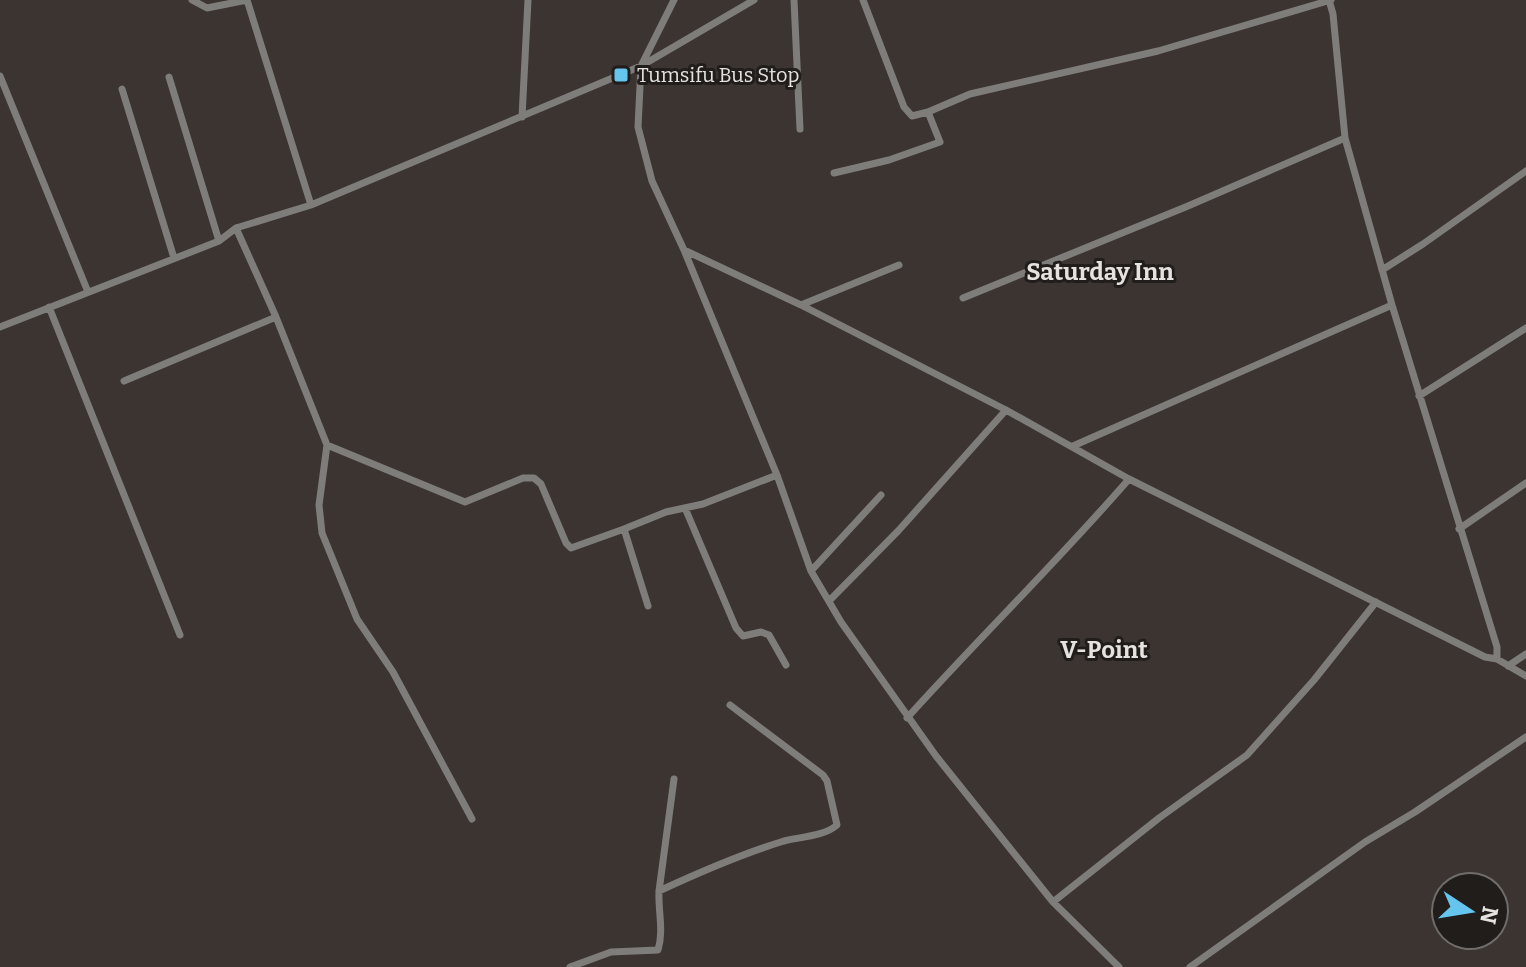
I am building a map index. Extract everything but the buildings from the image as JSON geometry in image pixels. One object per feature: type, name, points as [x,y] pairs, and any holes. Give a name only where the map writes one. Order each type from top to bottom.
[{"type":"street","points":[[192,0],[207,8],[247,0],[311,205]]},
{"type":"street","points":[[522,117],[528,0]]},
{"type":"street","points":[[674,0],[641,66],[638,127],[652,181],[684,250],[777,475],[811,571],[907,718],[1053,902],[1119,967]]},
{"type":"street","points":[[0,327],[219,241],[236,228],[311,205],[641,66],[754,0]]},
{"type":"street","points":[[794,0],[800,129]]},
{"type":"street","points":[[863,0],[904,107],[912,116],[979,92],[1158,51],[1330,0],[1345,138],[1419,396],[1497,647],[1497,659]]},
{"type":"street","points":[[0,76],[88,292]]},
{"type":"street","points":[[169,77],[219,241]]},
{"type":"street","points":[[122,89],[174,258]]},
{"type":"street","points":[[834,173],[936,145],[940,142],[939,136],[928,112]]},
{"type":"street","points":[[963,298],[1345,138]]},
{"type":"street","points":[[1382,270],[1526,171]]},
{"type":"street","points":[[236,228],[276,317],[327,445],[319,505],[322,533],[357,619],[393,672],[472,819]]},
{"type":"street","points":[[684,250],[801,305],[1006,410],[1129,479],[1526,676]]},
{"type":"street","points":[[801,305],[899,265]]},
{"type":"street","points":[[1073,446],[1392,305]]},
{"type":"street","points":[[49,307],[180,635]]},
{"type":"street","points":[[124,381],[276,317]]},
{"type":"street","points":[[1419,396],[1526,328]]},
{"type":"street","points":[[829,601],[899,530],[1006,410]]},
{"type":"street","points":[[327,445],[465,502],[523,478],[534,478],[541,484],[566,543],[571,548],[703,504],[777,475]]},
{"type":"street","points":[[907,718],[1129,479]]},
{"type":"street","points":[[1459,529],[1526,483]]},
{"type":"street","points":[[811,571],[881,495]]},
{"type":"street","points":[[685,508],[736,628],[743,636],[761,632],[769,635],[786,665]]},
{"type":"street","points":[[624,529],[648,606]]},
{"type":"street","points":[[1053,902],[1159,818],[1247,755],[1314,680],[1376,602]]},
{"type":"street","points":[[1508,666],[1526,654]]},
{"type":"street","points":[[659,891],[722,863],[784,841],[830,830],[837,825],[823,775],[730,705]]},
{"type":"street","points":[[1190,967],[1365,842],[1526,737]]},
{"type":"street","points":[[570,967],[611,952],[658,950],[662,938],[659,891],[674,779]]},
{"type":"place","name":"Tumsifu Bus Stop","points":[[621,75]]},
{"type":"district","name":"Saturday Inn","points":[[1100,272]]},
{"type":"district","name":"V-Point","points":[[1104,650]]}]
